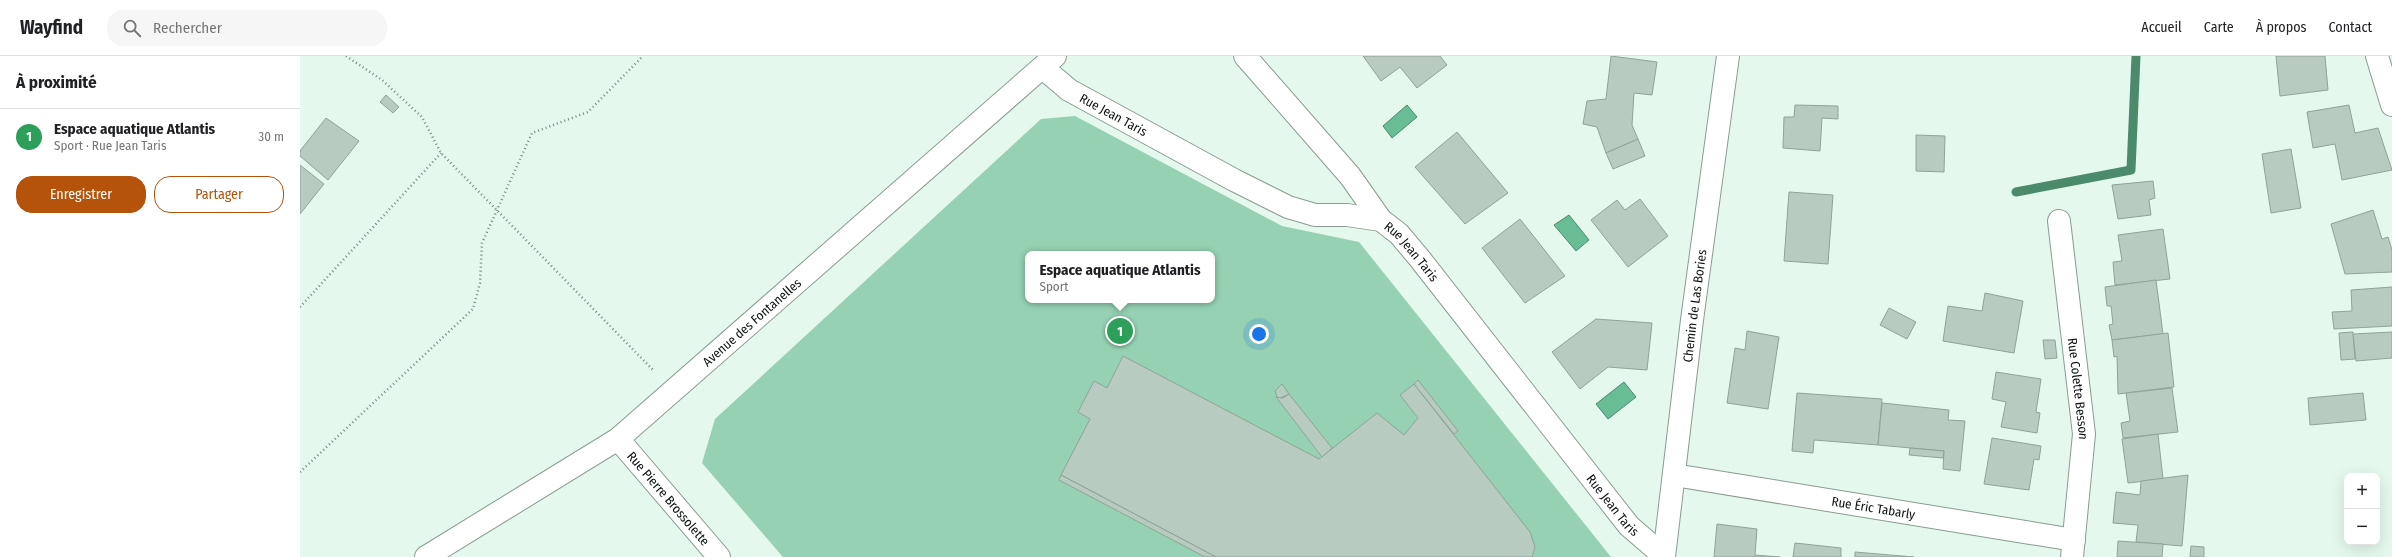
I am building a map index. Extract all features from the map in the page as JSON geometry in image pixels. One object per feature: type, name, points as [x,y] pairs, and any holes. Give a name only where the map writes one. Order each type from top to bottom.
[{"type":"street","points":[[1245,56],[1350,176],[1381,220]]},
{"type":"street","name":"Chemin de Las Bories","points":[[1664,556],[1692,320],[1728,56]]},
{"type":"street","points":[[2377,56],[2392,105]]},
{"type":"street","name":"Rue Jean Taris","points":[[1049,62],[1069,90],[1234,180],[1288,207],[1314,215],[1347,215],[1381,220],[1399,234],[1629,526],[1664,556]]},
{"type":"street","name":"Avenue des Fontanelles","points":[[426,557],[618,439],[1049,62]]},
{"type":"street","name":"Rue Colette Besson","points":[[2059,221],[2084,434],[2073,548]]},
{"type":"street","name":"Rue Pierre Brossolette","points":[[618,439],[720,557]]},
{"type":"street","name":"Rue Éric Tabarly","points":[[1674,474],[2073,548]]},
{"type":"path","points":[[346,56],[382,80],[422,117],[441,153],[673,390]]},
{"type":"path","points":[[300,472],[473,309],[480,283],[482,243],[496,209],[532,133],[588,112],[643,56]]},
{"type":"path","points":[[300,307],[441,153]]},
{"type":"shaded area","points":[[1407,105],[1417,117],[1392,138],[1383,126]]},
{"type":"shaded area","points":[[1075,116],[1282,226],[1359,242],[1611,557],[783,557],[702,463],[715,419],[1041,119]]},
{"type":"shaded area","points":[[1569,215],[1589,240],[1576,251],[1554,225]]},
{"type":"shaded area","points":[[1624,382],[1636,397],[1608,419],[1596,404]]},
{"type":"building","points":[[1363,56],[1440,56],[1447,65],[1417,88],[1400,67],[1381,81]]},
{"type":"building","points":[[1611,56],[1657,62],[1652,95],[1634,93],[1632,125],[1638,139],[1606,153],[1597,127],[1583,124],[1587,101],[1606,99]]},
{"type":"building","points":[[2276,56],[2325,56],[2328,90],[2280,96]]},
{"type":"building","points":[[386,95],[399,107],[393,113],[380,102]]},
{"type":"building","points":[[1795,105],[1838,106],[1838,119],[1822,118],[1820,151],[1783,148],[1784,117],[1794,117]]},
{"type":"building","points":[[2349,105],[2355,133],[2378,128],[2392,170],[2342,180],[2335,144],[2313,148],[2307,112]]},
{"type":"building","points":[[326,118],[359,141],[328,180],[300,156],[300,151]]},
{"type":"building","points":[[1457,132],[1508,193],[1465,224],[1415,167]]},
{"type":"building","points":[[1916,135],[1945,136],[1944,172],[1916,171]]},
{"type":"building","points":[[1638,139],[1645,156],[1613,169],[1606,153]]},
{"type":"building","points":[[2291,149],[2301,208],[2271,213],[2262,154]]},
{"type":"building","points":[[300,165],[324,184],[300,214]]},
{"type":"building","points":[[2153,181],[2155,198],[2149,200],[2151,215],[2118,219],[2112,185]]},
{"type":"building","points":[[1789,192],[1833,195],[1828,264],[1784,261]]},
{"type":"building","points":[[1640,199],[1668,236],[1628,267],[1591,220],[1617,200],[1625,210]]},
{"type":"building","points":[[2373,210],[2382,239],[2388,237],[2392,250],[2392,272],[2345,274],[2331,224]]},
{"type":"building","points":[[1520,219],[1565,276],[1525,303],[1482,248]]},
{"type":"building","points":[[2163,229],[2170,279],[2115,285],[2113,262],[2122,261],[2118,235]]},
{"type":"building","points":[[2156,280],[2163,334],[2112,340],[2109,325],[2113,324],[2111,306],[2107,306],[2105,287]]},
{"type":"building","points":[[2392,287],[2392,326],[2334,329],[2332,312],[2352,311],[2351,290]]},
{"type":"building","points":[[1985,293],[2023,301],[2014,353],[1943,341],[1948,306],[1982,311]]},
{"type":"building","points":[[1889,308],[1916,322],[1907,339],[1880,325]]},
{"type":"building","points":[[1596,319],[1652,323],[1647,370],[1608,367],[1580,389],[1552,352]]},
{"type":"building","points":[[1747,331],[1779,337],[1768,409],[1727,403],[1735,348],[1745,350]]},
{"type":"building","points":[[2353,332],[2355,359],[2341,360],[2339,333]]},
{"type":"building","points":[[2392,332],[2392,358],[2356,361],[2353,334]]},
{"type":"building","points":[[2168,333],[2174,387],[2118,394],[2117,356],[2114,357],[2112,340]]},
{"type":"building","points":[[2043,340],[2055,340],[2057,358],[2045,359]]},
{"type":"building","points":[[1123,356],[1319,459],[1377,413],[1404,435],[1418,418],[1400,395],[1414,384],[1530,532],[1535,547],[1532,557],[1216,557],[1061,475],[1090,419],[1078,412],[1094,381],[1107,388]]},
{"type":"building","points":[[1996,372],[2041,379],[2036,412],[2040,413],[2037,433],[2001,427],[2006,402],[1992,399]]},
{"type":"building","points":[[1418,380],[1458,431],[1454,434],[1414,384]]},
{"type":"building","points":[[1282,384],[1289,394],[1278,399],[1275,391]]},
{"type":"building","points":[[2172,388],[2178,432],[2123,438],[2121,423],[2130,421],[2126,393]]},
{"type":"building","points":[[1797,393],[1882,399],[1878,445],[1814,440],[1813,453],[1792,451]]},
{"type":"building","points":[[2363,393],[2366,420],[2310,425],[2308,398]]},
{"type":"building","points":[[1289,394],[1332,448],[1322,457],[1276,397],[1283,398]]},
{"type":"building","points":[[1882,403],[1949,410],[1948,420],[1965,421],[1960,471],[1943,469],[1944,451],[1878,445]]},
{"type":"building","points":[[2158,434],[2163,479],[2128,483],[2122,439]]},
{"type":"building","points":[[1992,438],[2041,446],[2039,460],[2034,459],[2029,490],[1984,484]]},
{"type":"building","points":[[1910,448],[1944,451],[1943,458],[1909,455]]},
{"type":"building","points":[[1061,475],[1216,557],[1205,557],[1059,480]]},
{"type":"building","points":[[2188,475],[2182,546],[2136,542],[2138,525],[2113,523],[2116,492],[2140,495],[2141,481]]},
{"type":"building","points":[[1717,524],[1757,529],[1755,555],[1780,557],[1714,557]]},
{"type":"building","points":[[2118,541],[2163,544],[2162,557],[2117,557]]},
{"type":"building","points":[[1795,543],[1841,548],[1841,557],[1793,557]]},
{"type":"building","points":[[2191,546],[2204,547],[2204,557],[2190,557]]},
{"type":"building","points":[[1855,552],[1914,557],[1855,557]]},
{"type":"waterway","points":[[2016,192],[2131,170],[2136,56]]},
{"type":"place","name":"Espace aquatique Atlantis","points":[[1120,331]]}]
